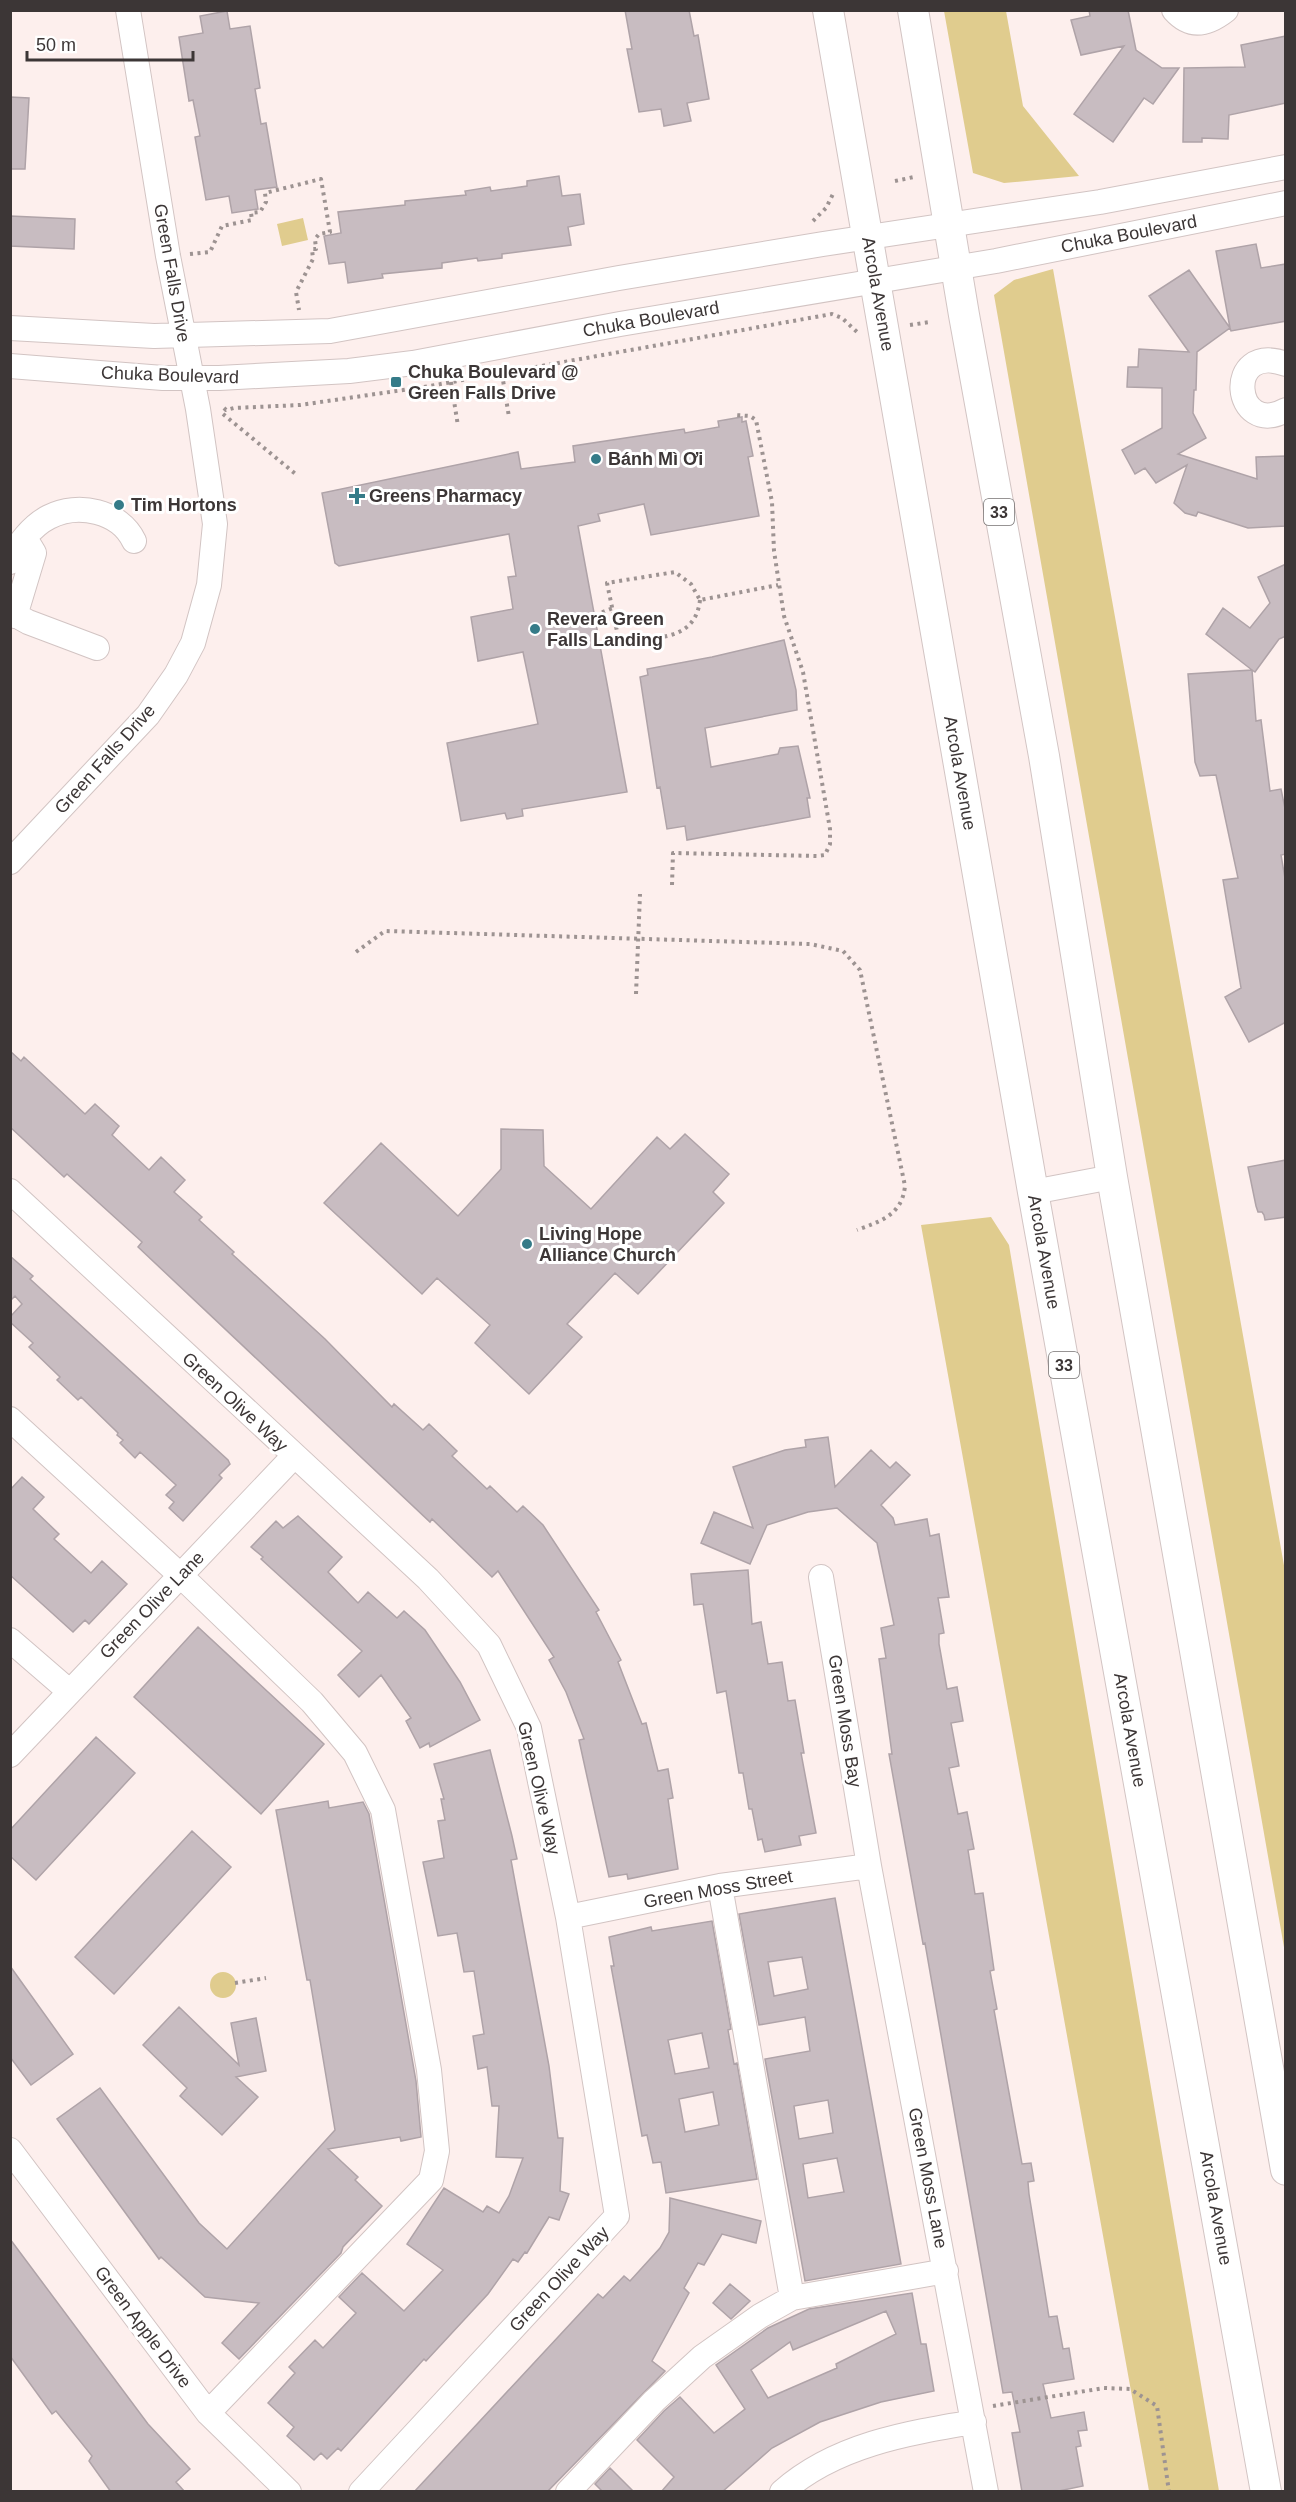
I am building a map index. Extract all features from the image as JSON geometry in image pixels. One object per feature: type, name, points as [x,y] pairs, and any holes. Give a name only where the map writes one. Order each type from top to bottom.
[{"type":"main road","name":"Arcola Avenue","points":[[828,10],[1033,1192],[1266,2492]]},
{"type":"main road","name":"33","points":[[913,10],[956,267],[1044,756],[1112,1177],[1286,2170]]},
{"type":"street","name":"Green Falls Drive","points":[[10,862],[148,715],[176,675],[196,635],[209,585],[215,524],[128,10]]},
{"type":"street","points":[[1174,10],[1189,22],[1199,24],[1209,22],[1226,10]]},
{"type":"street","name":"Chuka Boulevard","points":[[10,328],[184,335],[330,331],[868,237],[1100,202],[1286,167]]},
{"type":"street","name":"Chuka Boulevard","points":[[10,366],[192,378],[273,376],[413,363],[956,267],[1286,203]]},
{"type":"street","points":[[1286,364],[1270,360],[1251,366],[1245,373],[1241,392],[1244,401],[1258,414],[1278,414],[1286,410]]},
{"type":"street","points":[[10,562],[15,549],[49,517],[73,511],[114,517],[128,527],[134,541]]},
{"type":"street","points":[[25,538],[34,553],[13,614],[97,648]]},
{"type":"street","points":[[1033,1192],[1112,1177]]},
{"type":"street","name":"Green Olive Way","points":[[10,1191],[428,1579],[489,1645],[529,1728],[568,1917],[617,2216],[361,2492]]},
{"type":"street","points":[[10,1419],[180,1575],[319,1711],[355,1753],[383,1810],[429,2070],[437,2151],[431,2180],[208,2414]]},
{"type":"street","name":"Green Olive Lane","points":[[10,1755],[294,1456]]},
{"type":"street","name":"Green Moss Bay","points":[[821,1577],[868,1866]]},
{"type":"street","points":[[10,1640],[69,1691]]},
{"type":"street","name":"Green Moss Street","points":[[568,1917],[720,1886],[868,1866]]},
{"type":"street","name":"Green Moss Lane","points":[[868,1866],[986,2492]]},
{"type":"street","points":[[720,1886],[792,2298]]},
{"type":"street","name":"Green Apple Drive","points":[[10,2150],[208,2414],[289,2492]]},
{"type":"street","points":[[568,2492],[654,2401],[702,2357],[792,2298],[946,2271]]},
{"type":"street","points":[[782,2492],[820,2466],[854,2450],[897,2435],[973,2416]]},
{"type":"path","points":[[895,181],[914,177]]},
{"type":"path","points":[[168,256],[210,252],[222,226],[252,220],[251,213],[260,212],[266,202],[265,193],[321,180],[330,232],[319,234],[315,239],[313,259],[296,292],[299,310]]},
{"type":"path","points":[[224,408],[226,410],[300,405],[451,382],[832,314],[842,318],[858,335],[862,334]]},
{"type":"path","points":[[910,325],[930,322]]},
{"type":"path","points":[[502,374],[509,417]]},
{"type":"path","points":[[451,382],[458,426]]},
{"type":"path","points":[[223,414],[298,476]]},
{"type":"path","points":[[672,885],[673,853],[817,856],[825,855],[830,844],[830,829],[807,689],[784,616],[778,585],[772,502],[756,420],[750,416],[735,415]]},
{"type":"path","points":[[675,572],[691,584],[700,600],[696,619],[684,632],[619,641],[607,583],[675,572]]},
{"type":"path","points":[[700,600],[778,585]]},
{"type":"path","points":[[595,615],[612,608]]},
{"type":"path","points":[[636,994],[640,894]]},
{"type":"path","points":[[356,952],[385,931],[810,944],[843,951],[860,969],[864,984],[904,1186],[903,1199],[897,1210],[884,1220],[857,1230]]},
{"type":"path","points":[[234,1983],[266,1978]]},
{"type":"path","points":[[973,2416],[1104,2388],[1130,2389],[1157,2406],[1169,2492]]},
{"type":"shaded area","points":[[944,11],[1006,11],[1023,106],[1079,176],[1004,183],[973,173]]},
{"type":"shaded area","points":[[303,218],[308,240],[282,246],[277,224]]},
{"type":"shaded area","points":[[1053,269],[1285,1571],[1285,1953],[994,295],[1014,280]]},
{"type":"shaded area","points":[[991,1217],[1009,1245],[1219,2491],[1149,2491],[921,1225]]},
{"type":"shaded area","points":[[223,1972],[233,1975],[236,1985],[233,1995],[223,1998],[213,1995],[210,1985],[213,1975]]},
{"type":"building","points":[[625,10],[689,10],[694,36],[698,35],[709,99],[687,103],[691,121],[664,126],[661,109],[639,112],[627,49],[632,49]]},
{"type":"building","points":[[1089,10],[1128,10],[1136,50],[1162,68],[1179,68],[1153,104],[1144,98],[1113,142],[1074,114],[1124,46],[1081,55],[1071,20],[1090,16]]},
{"type":"building","points":[[227,11],[230,29],[250,26],[260,88],[255,89],[261,124],[266,123],[277,187],[255,190],[258,209],[232,213],[229,196],[206,200],[195,137],[200,136],[193,100],[189,101],[179,37],[203,33],[200,16]]},
{"type":"building","points":[[1286,36],[1286,103],[1229,115],[1228,139],[1202,138],[1202,142],[1183,142],[1184,68],[1245,67],[1241,45]]},
{"type":"building","points":[[10,97],[29,98],[25,169],[10,169]]},
{"type":"building","points":[[559,176],[562,196],[580,194],[584,224],[568,227],[571,245],[502,254],[502,258],[478,261],[477,258],[442,263],[442,268],[382,274],[383,278],[348,283],[345,262],[329,264],[324,236],[341,233],[338,212],[405,205],[405,201],[466,195],[465,191],[490,187],[491,191],[527,186],[527,181]]},
{"type":"building","points":[[10,216],[75,219],[74,249],[10,246]]},
{"type":"building","points":[[1256,244],[1261,268],[1286,264],[1286,321],[1231,331],[1216,251]]},
{"type":"building","points":[[1189,270],[1230,328],[1197,352],[1193,413],[1206,438],[1178,454],[1257,479],[1256,457],[1286,456],[1286,526],[1248,528],[1198,512],[1196,516],[1185,513],[1174,503],[1187,465],[1156,483],[1145,468],[1135,474],[1122,450],[1162,428],[1162,388],[1127,387],[1128,367],[1138,367],[1139,349],[1189,352],[1149,296]]},
{"type":"building","name":"Revera Green Falls Landing","points":[[742,417],[742,422],[746,421],[753,456],[748,457],[759,516],[651,535],[644,504],[598,514],[600,521],[578,526],[627,792],[522,809],[523,816],[507,819],[505,813],[461,821],[447,743],[538,724],[523,652],[478,661],[471,617],[513,609],[508,577],[516,576],[509,534],[339,566],[335,563],[322,493],[518,452],[521,469],[575,462],[573,446],[684,429],[685,433],[719,427],[718,421]]},
{"type":"building","points":[[1286,564],[1286,636],[1279,639],[1255,672],[1206,634],[1223,608],[1250,628],[1270,603],[1258,577]]},
{"type":"building","points":[[784,640],[796,690],[797,710],[705,728],[711,767],[778,754],[780,748],[798,746],[810,798],[807,798],[810,817],[687,840],[685,826],[667,829],[660,787],[657,788],[640,677],[648,675],[647,669]]},
{"type":"building","points":[[1252,670],[1256,721],[1261,720],[1270,791],[1281,789],[1286,813],[1286,854],[1281,855],[1286,884],[1286,1022],[1249,1042],[1225,997],[1241,988],[1223,880],[1238,878],[1216,775],[1200,776],[1195,762],[1188,674]]},
{"type":"building","points":[[10,1051],[21,1061],[24,1057],[85,1114],[95,1104],[119,1126],[112,1135],[149,1170],[161,1157],[185,1180],[174,1192],[202,1217],[199,1220],[234,1252],[232,1254],[325,1339],[392,1407],[394,1404],[423,1430],[429,1424],[457,1451],[452,1456],[487,1489],[490,1486],[517,1512],[523,1506],[543,1525],[599,1610],[596,1612],[621,1660],[618,1662],[642,1724],[646,1723],[658,1771],[668,1769],[673,1798],[668,1799],[678,1869],[628,1879],[627,1874],[609,1877],[579,1740],[584,1739],[566,1692],[549,1660],[554,1657],[498,1571],[492,1577],[432,1519],[430,1522],[138,1247],[142,1242],[67,1174],[64,1177],[10,1127]]},
{"type":"building","name":"Living Hope Alliance Church","points":[[501,1129],[543,1130],[544,1166],[591,1209],[657,1137],[670,1149],[685,1134],[729,1174],[713,1192],[724,1203],[638,1294],[615,1273],[567,1324],[582,1337],[529,1394],[475,1343],[490,1325],[437,1278],[422,1294],[324,1203],[381,1143],[458,1216],[501,1169]]},
{"type":"building","points":[[1286,1160],[1286,1217],[1265,1220],[1264,1215],[1258,1212],[1256,1206],[1248,1167]]},
{"type":"building","points":[[10,1256],[33,1276],[30,1279],[228,1460],[230,1464],[219,1475],[222,1478],[183,1521],[169,1508],[174,1502],[166,1495],[176,1485],[140,1452],[135,1458],[120,1443],[123,1440],[117,1435],[118,1433],[81,1397],[78,1400],[57,1380],[60,1377],[29,1347],[33,1343],[10,1322],[10,1317],[22,1304],[15,1296],[10,1301]]},
{"type":"building","points":[[828,1437],[835,1487],[871,1450],[890,1468],[896,1462],[910,1475],[881,1505],[893,1518],[895,1525],[927,1519],[930,1536],[939,1534],[949,1597],[938,1598],[944,1633],[939,1634],[939,1644],[947,1689],[957,1687],[963,1721],[951,1723],[959,1766],[949,1768],[958,1814],[967,1812],[974,1849],[968,1850],[975,1894],[983,1893],[994,1970],[990,1971],[997,2009],[994,2010],[1022,2164],[1031,2163],[1034,2181],[1028,2182],[1029,2194],[1049,2317],[1057,2316],[1063,2349],[1069,2348],[1074,2379],[1043,2384],[1051,2418],[1084,2412],[1087,2430],[1078,2431],[1081,2446],[1076,2447],[1083,2486],[1054,2492],[1022,2492],[1012,2433],[1020,2432],[1012,2392],[1003,2393],[925,1943],[923,1944],[889,1754],[892,1754],[879,1659],[886,1658],[881,1628],[894,1625],[877,1543],[837,1508],[808,1512],[767,1525],[750,1564],[701,1543],[714,1512],[753,1528],[733,1467],[785,1450],[806,1447],[805,1440]]},
{"type":"building","points":[[22,1477],[44,1497],[33,1509],[59,1534],[54,1539],[91,1573],[102,1561],[127,1584],[89,1624],[85,1620],[73,1632],[10,1575],[10,1490]]},
{"type":"building","points":[[298,1516],[342,1557],[328,1572],[358,1603],[368,1592],[397,1618],[404,1611],[425,1630],[460,1682],[480,1720],[430,1747],[429,1743],[420,1748],[406,1721],[411,1718],[381,1675],[359,1697],[338,1675],[362,1651],[261,1559],[263,1557],[251,1547],[276,1521],[283,1528]]},
{"type":"building","points":[[748,1570],[752,1624],[761,1622],[768,1664],[782,1662],[788,1701],[795,1700],[804,1753],[801,1753],[816,1833],[799,1836],[801,1845],[765,1852],[762,1839],[758,1840],[752,1809],[749,1809],[743,1773],[739,1773],[726,1691],[717,1693],[703,1604],[694,1605],[691,1574]]},
{"type":"building","points":[[198,1627],[324,1744],[261,1814],[134,1697]]},
{"type":"building","points":[[96,1737],[135,1773],[36,1880],[10,1856],[10,1830]]},
{"type":"building","points":[[490,1750],[517,1859],[511,1860],[549,2066],[558,2138],[563,2138],[560,2191],[569,2194],[559,2220],[549,2217],[527,2253],[525,2252],[518,2262],[513,2259],[488,2294],[426,2361],[424,2359],[341,2451],[338,2448],[327,2459],[321,2453],[314,2460],[287,2436],[294,2427],[268,2403],[295,2373],[289,2367],[315,2340],[323,2348],[356,2313],[339,2297],[362,2273],[404,2311],[443,2270],[407,2244],[444,2188],[483,2212],[487,2206],[499,2213],[509,2196],[523,2158],[496,2157],[499,2106],[492,2106],[487,2067],[478,2069],[473,2036],[484,2034],[474,1971],[464,1972],[457,1933],[438,1936],[423,1862],[444,1858],[438,1821],[445,1820],[441,1799],[444,1799],[434,1764]]},
{"type":"building","points":[[328,1801],[329,1808],[363,1802],[369,1814],[416,2081],[421,2137],[401,2141],[400,2137],[328,2149],[358,2177],[355,2180],[382,2206],[343,2247],[341,2253],[239,2359],[222,2343],[259,2303],[205,2297],[161,2257],[159,2259],[57,2119],[100,2088],[199,2223],[227,2249],[335,2130],[310,1980],[307,1980],[276,1810]]},
{"type":"building","points":[[192,1831],[231,1867],[114,1994],[75,1957]]},
{"type":"building","points":[[835,1898],[901,2264],[805,2281],[765,2059],[810,2051],[805,2017],[759,2025],[739,1914]],"holes":[[[802,1957],[808,1989],[774,1996],[768,1962]],[[828,2100],[833,2133],[799,2139],[794,2106]],[[837,2158],[844,2192],[808,2198],[803,2164]]]},
{"type":"building","points":[[712,1921],[731,2029],[728,2030],[734,2064],[737,2063],[757,2179],[666,2193],[661,2162],[653,2163],[647,2135],[642,2136],[611,1966],[614,1966],[609,1937],[651,1927],[652,1931]],"holes":[[[702,2033],[709,2068],[675,2074],[668,2040]],[[713,2092],[719,2125],[685,2132],[679,2099]]]},
{"type":"building","points":[[10,1966],[73,2054],[31,2085],[10,2057]]},
{"type":"building","points":[[179,2007],[239,2065],[231,2023],[256,2018],[266,2071],[236,2077],[258,2097],[222,2135],[180,2096],[187,2088],[143,2045]]},
{"type":"building","points":[[670,2198],[761,2221],[756,2243],[722,2234],[704,2265],[698,2263],[684,2288],[689,2293],[652,2361],[665,2371],[547,2492],[414,2492],[598,2294],[603,2298],[624,2276],[630,2281],[660,2248],[669,2232]]},
{"type":"building","points":[[10,2239],[148,2424],[190,2469],[176,2482],[185,2492],[111,2492],[89,2461],[92,2456],[56,2411],[52,2414],[10,2356]]},
{"type":"building","points":[[730,2284],[750,2301],[731,2319],[713,2303]]},
{"type":"building","points":[[912,2293],[921,2344],[926,2344],[934,2391],[881,2402],[820,2422],[772,2448],[722,2492],[661,2492],[674,2477],[637,2440],[680,2397],[714,2433],[745,2409],[716,2365],[768,2328],[809,2309]],"holes":[[[886,2311],[896,2334],[836,2364],[837,2368],[768,2398],[751,2370],[790,2342],[793,2350]]]},
{"type":"building","points":[[610,2468],[634,2492],[603,2492],[595,2484]]},
{"type":"place","name":"Chuka Boulevard @ Green Falls Drive","points":[[396,382]]},
{"type":"place","name":"Bánh Mì Ơi","points":[[596,459]]},
{"type":"place","name":"Greens Pharmacy","points":[[357,496]]},
{"type":"place","name":"Tim Hortons","points":[[119,505]]},
{"type":"place","name":"Revera Green Falls Landing","points":[[535,629]]},
{"type":"place","name":"Living Hope Alliance Church","points":[[527,1244]]}]
